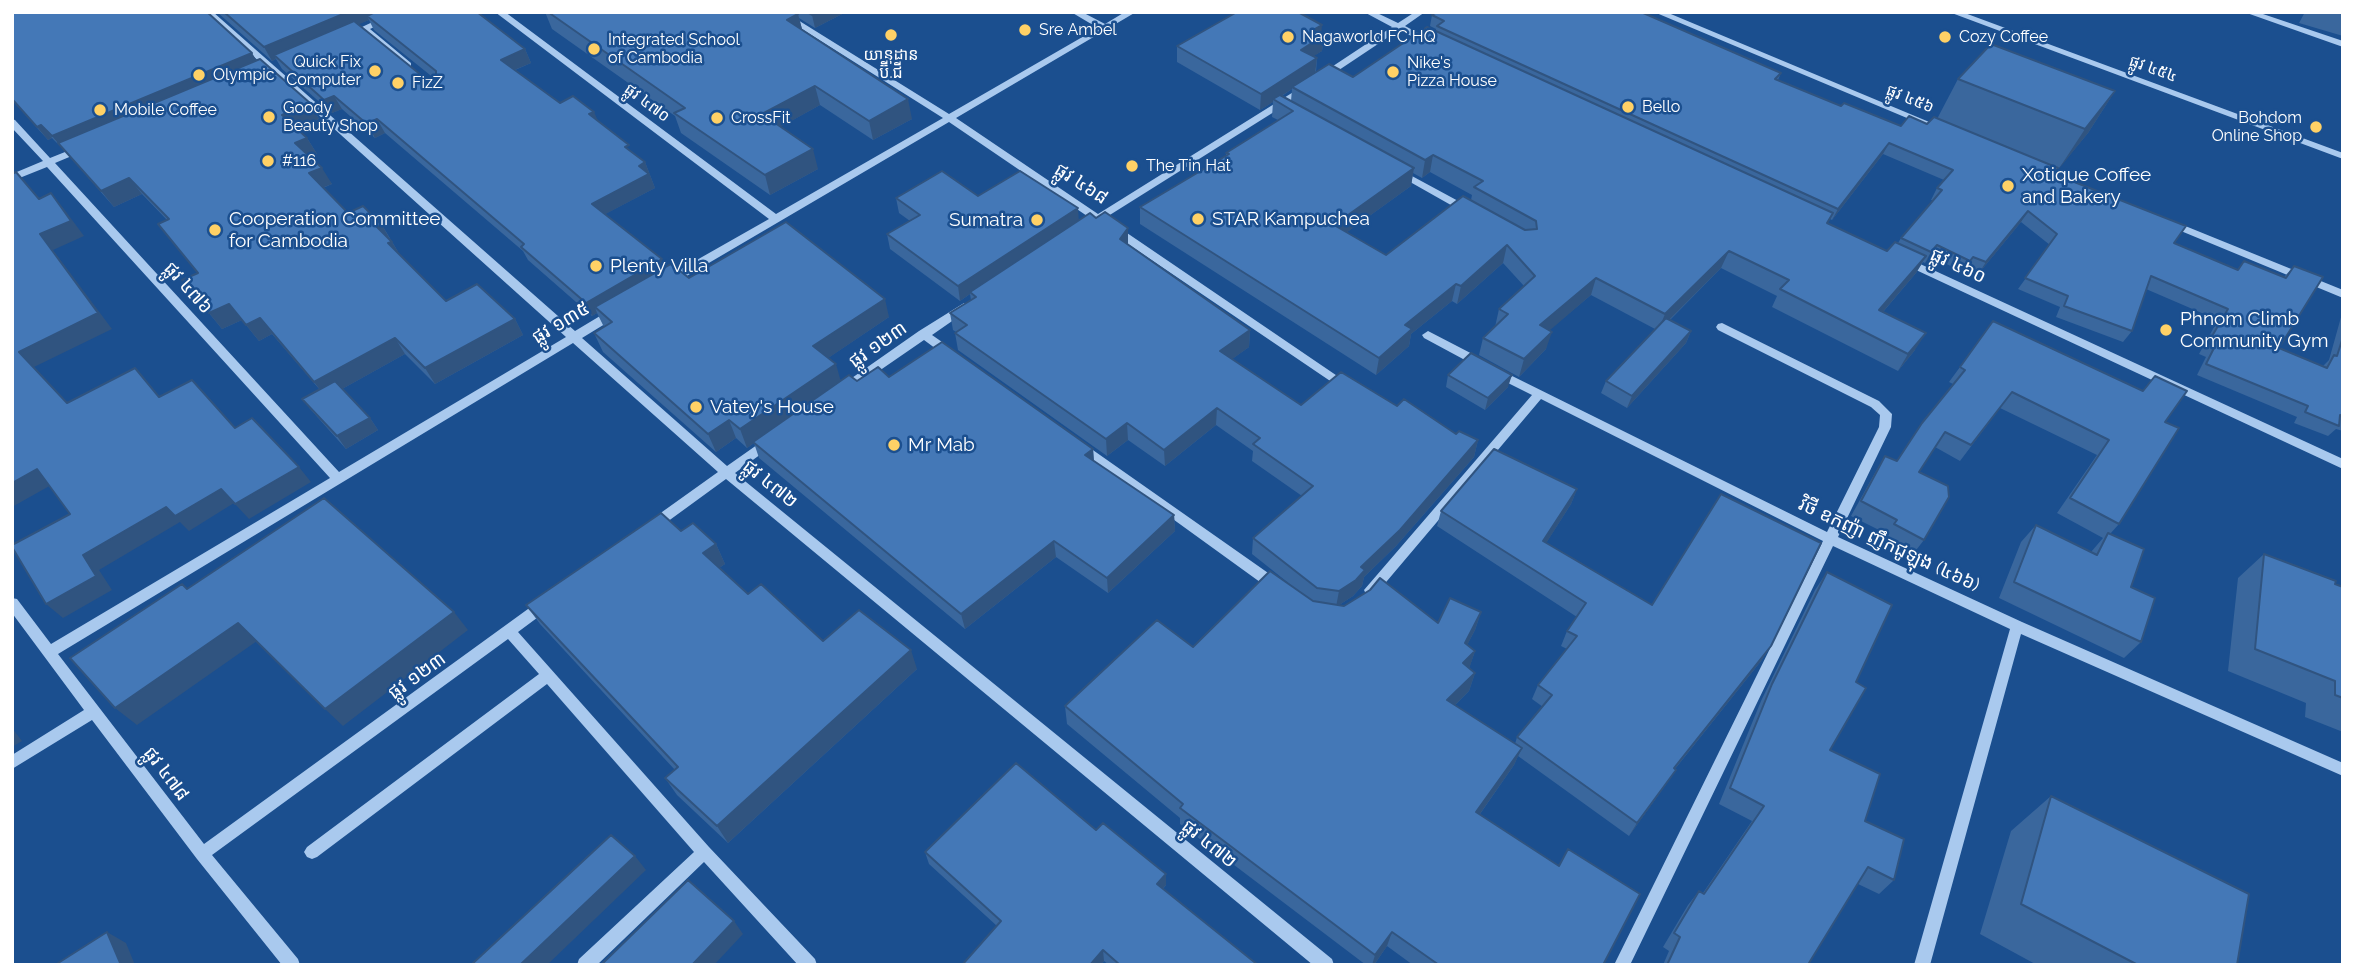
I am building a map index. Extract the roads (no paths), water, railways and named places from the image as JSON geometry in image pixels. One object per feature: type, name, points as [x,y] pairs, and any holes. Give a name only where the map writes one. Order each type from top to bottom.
[{"type":"street","name":"ផ្លូវ ៤៧២","points":[[208,12],[726,472],[1326,965]]},
{"type":"street","points":[[341,38],[402,12]]},
{"type":"street","name":"ផ្លូវ ៤៧០","points":[[499,12],[776,219]]},
{"type":"street","name":"ផ្លូវ ៤៦៨","points":[[779,12],[949,118],[1099,217],[1357,394]]},
{"type":"street","points":[[1075,12],[1105,28]]},
{"type":"street","points":[[656,289],[1132,12]]},
{"type":"street","points":[[1368,12],[1438,45]]},
{"type":"street","points":[[1077,232],[1279,105],[1420,12]]},
{"type":"street","name":"ផ្លូវ ៤៥៦","points":[[1658,12],[1955,135]]},
{"type":"street","name":"ផ្លូវ ៤៥៤","points":[[1953,12],[2343,156]]},
{"type":"street","points":[[2248,12],[2343,44]]},
{"type":"street","points":[[364,29],[417,72]]},
{"type":"street","points":[[1279,105],[1291,112]]},
{"type":"street","name":"ផ្លូវ ៤៧៦","points":[[12,121],[338,479]]},
{"type":"street","points":[[12,178],[99,142]]},
{"type":"street","points":[[1385,164],[1479,217]]},
{"type":"street","points":[[2162,220],[2343,294]]},
{"type":"street","name":"ផ្លូវ ៤៦០","points":[[1890,254],[2343,464]]},
{"type":"street","name":"ផ្លូវ ១២៣","points":[[835,396],[978,298]]},
{"type":"street","name":"ផ្លូវ ១៣៥","points":[[50,652],[620,309]]},
{"type":"street","points":[[1622,965],[1885,427],[1886,414],[1875,404],[1722,327]]},
{"type":"street","points":[[923,334],[968,366]]},
{"type":"street","name":"វិថី ឧកញ៉ា ញឹកជូឡុង (៤៦៦)","points":[[1428,335],[1538,395],[1830,539],[2017,626],[2343,770]]},
{"type":"street","points":[[1360,602],[1538,395]]},
{"type":"street","points":[[639,536],[780,434]]},
{"type":"street","points":[[1067,437],[1289,595]]},
{"type":"street","name":"ផ្លូវ ១២៣","points":[[202,854],[552,599]]},
{"type":"street","name":"ផ្លូវ ៤៧៨","points":[[12,603],[202,854],[292,965]]},
{"type":"street","points":[[1922,965],[2017,626]]},
{"type":"street","points":[[509,631],[704,852],[809,965]]},
{"type":"street","points":[[312,852],[548,675]]},
{"type":"street","points":[[12,764],[94,711]]},
{"type":"street","points":[[585,965],[704,852]]},
{"type":"place","name":"Sre Ambel","points":[[1025,30]]},
{"type":"place","name":"យាន្ដដ្ឋាន ប៊ី.ជី","points":[[891,35]]},
{"type":"place","name":"Nagaworld FC HQ","points":[[1288,37]]},
{"type":"place","name":"Cozy Coffee","points":[[1945,37]]},
{"type":"place","name":"Integrated School of Cambodia","points":[[594,49]]},
{"type":"place","name":"Quick Fix Computer","points":[[375,71]]},
{"type":"place","name":"Nike's Pizza House","points":[[1393,72]]},
{"type":"place","name":"Olympic","points":[[199,75]]},
{"type":"place","name":"FizZ","points":[[398,83]]},
{"type":"place","name":"Bello","points":[[1628,107]]},
{"type":"place","name":"Mobile Coffee","points":[[100,110]]},
{"type":"place","name":"Goody Beauty Shop","points":[[269,117]]},
{"type":"place","name":"CrossFit","points":[[717,118]]},
{"type":"place","name":"Bohdom Online Shop","points":[[2316,127]]},
{"type":"place","name":"#116","points":[[268,161]]},
{"type":"place","name":"The Tin Hat","points":[[1132,166]]},
{"type":"place","name":"Xotique Coffee and Bakery","points":[[2008,186]]},
{"type":"place","name":"STAR Kampuchea","points":[[1198,219]]},
{"type":"place","name":"Sumatra","points":[[1037,220]]},
{"type":"place","name":"Cooperation Committee for Cambodia","points":[[215,230]]},
{"type":"place","name":"Plenty Villa","points":[[596,266]]},
{"type":"place","name":"Phnom Climb Community Gym","points":[[2166,330]]},
{"type":"place","name":"Vatey's House","points":[[696,407]]},
{"type":"place","name":"Mr Mab","points":[[894,445]]}]
